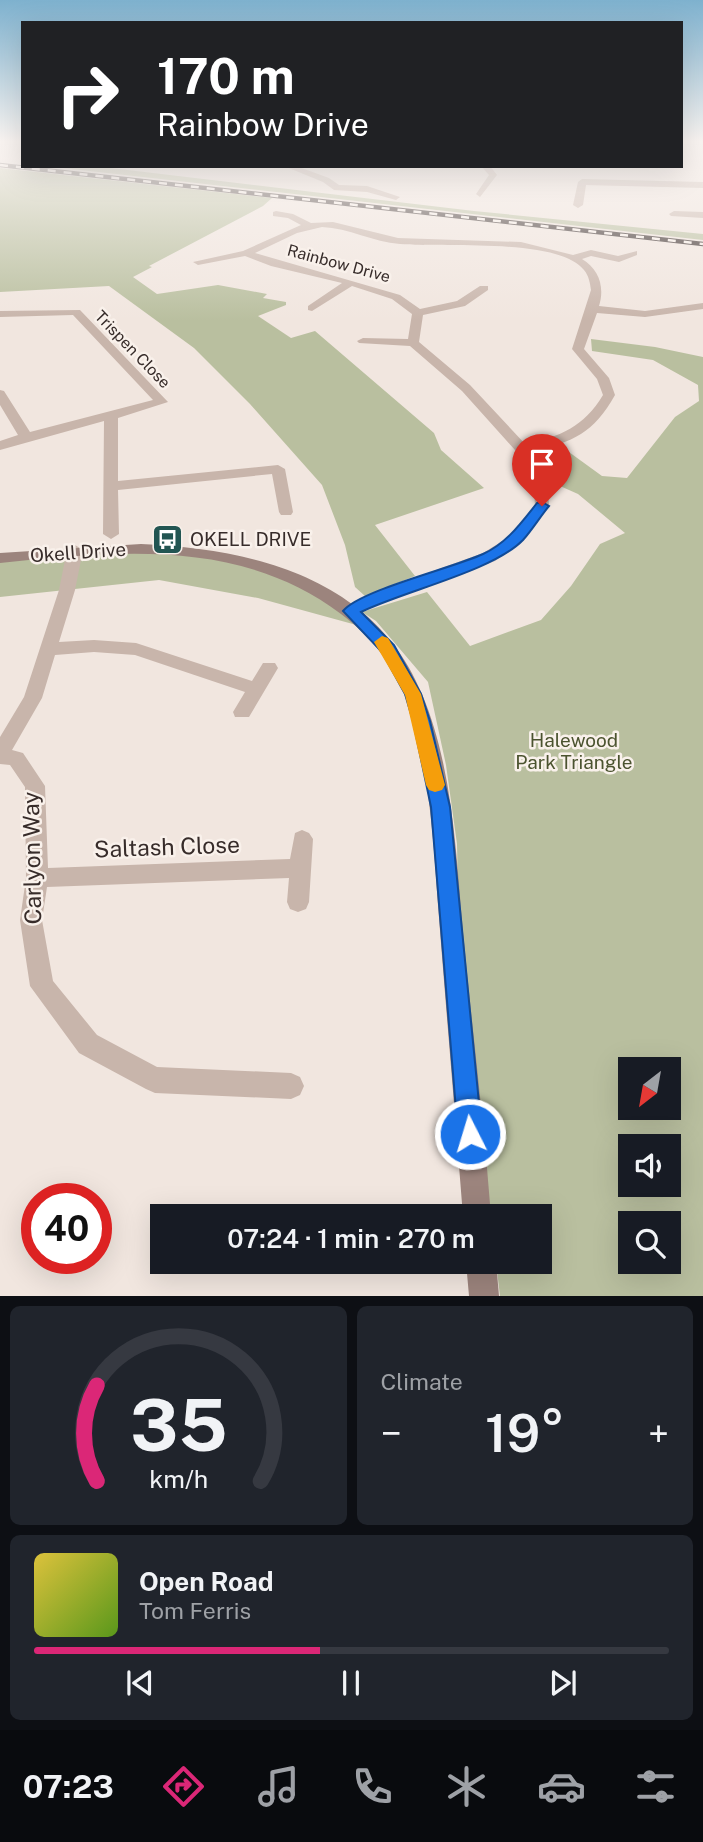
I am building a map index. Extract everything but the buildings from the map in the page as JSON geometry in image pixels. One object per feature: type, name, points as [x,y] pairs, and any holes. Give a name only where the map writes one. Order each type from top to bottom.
[{"type":"street","points":[[578,205],[579,200]]},
{"type":"street","points":[[276,214],[290,216],[310,226]]},
{"type":"street","points":[[674,214],[703,215]]},
{"type":"street","points":[[198,262],[246,253],[310,226],[349,226],[396,241],[511,242],[541,247],[573,258],[588,268],[596,285],[597,296],[578,349],[603,378],[609,395],[600,413],[576,435],[523,450]]},
{"type":"street","name":"Rainbow Drive","points":[[246,253],[275,264],[351,282],[396,297],[418,313]]},
{"type":"street","points":[[573,258],[591,253],[619,259],[633,253]]},
{"type":"street","points":[[312,308],[351,282]]},
{"type":"street","points":[[413,343],[418,313],[461,304],[472,299],[484,288]]},
{"type":"street","points":[[594,309],[645,314],[703,306]]},
{"type":"street","name":"Trispen Close","points":[[0,314],[76,312],[162,402],[0,446]]},
{"type":"street","points":[[351,611],[381,596],[489,557],[517,538],[542,506],[540,470],[466,388],[413,343],[363,341]]},
{"type":"street","points":[[0,394],[26,437]]},
{"type":"street","points":[[111,417],[111,534]]},
{"type":"street","points":[[113,486],[278,470],[286,512]]},
{"type":"street","name":"Okell Drive","points":[[0,558],[75,550],[145,548],[230,557],[282,571],[309,583],[351,611],[388,649],[413,694],[440,807],[476,1204]]},
{"type":"street","points":[[0,755],[33,698],[67,590],[75,550]]},
{"type":"street","points":[[48,649],[94,646],[136,649],[256,689]]},
{"type":"street","points":[[242,712],[269,668]]},
{"type":"street","name":"Carlyon Way","points":[[0,755],[16,758],[35,786],[37,878],[31,920],[42,986],[88,1044],[155,1080],[291,1086]]},
{"type":"street","points":[[298,902],[303,839]]},
{"type":"street","name":"Saltash Close","points":[[37,878],[300,868]]},
{"type":"street","points":[[482,1274],[484,1296]]},
{"type":"green space","points":[[0,200],[269,200],[133,277],[157,294],[218,285],[267,294],[263,298],[286,302],[286,305],[258,316],[291,338],[315,331],[434,433],[441,450],[484,488],[375,525],[415,576],[365,596],[355,587],[345,545],[322,485],[250,404],[194,348],[109,286],[0,292]]},
{"type":"green space","points":[[352,200],[385,200],[703,234],[703,240]]},
{"type":"green space","name":"Halewood Park Triangle","points":[[591,339],[655,347],[703,357],[703,1296],[500,1296],[497,1274],[552,1274],[552,1204],[489,1204],[458,893],[457,844],[446,765],[428,682],[376,621],[362,612],[427,592],[470,646],[541,620],[571,586],[600,544],[625,533],[578,494],[560,486],[557,473],[542,456],[562,447],[602,476],[627,478],[675,417],[699,401],[698,385],[653,360],[592,351]]},
{"type":"green space","points":[[184,550],[282,571],[371,629],[258,598],[159,580],[0,597],[0,558]]},
{"type":"railway","points":[[316,200],[703,244]]},
{"type":"slow traffic","points":[[382,642],[413,694],[435,785]]},
{"type":"place","name":"OKELL DRIVE","points":[[167,539]]},
{"type":"route","points":[[470,1134],[440,807],[421,721],[413,694],[388,649],[351,611],[381,596],[489,557],[517,538],[542,506]]}]
